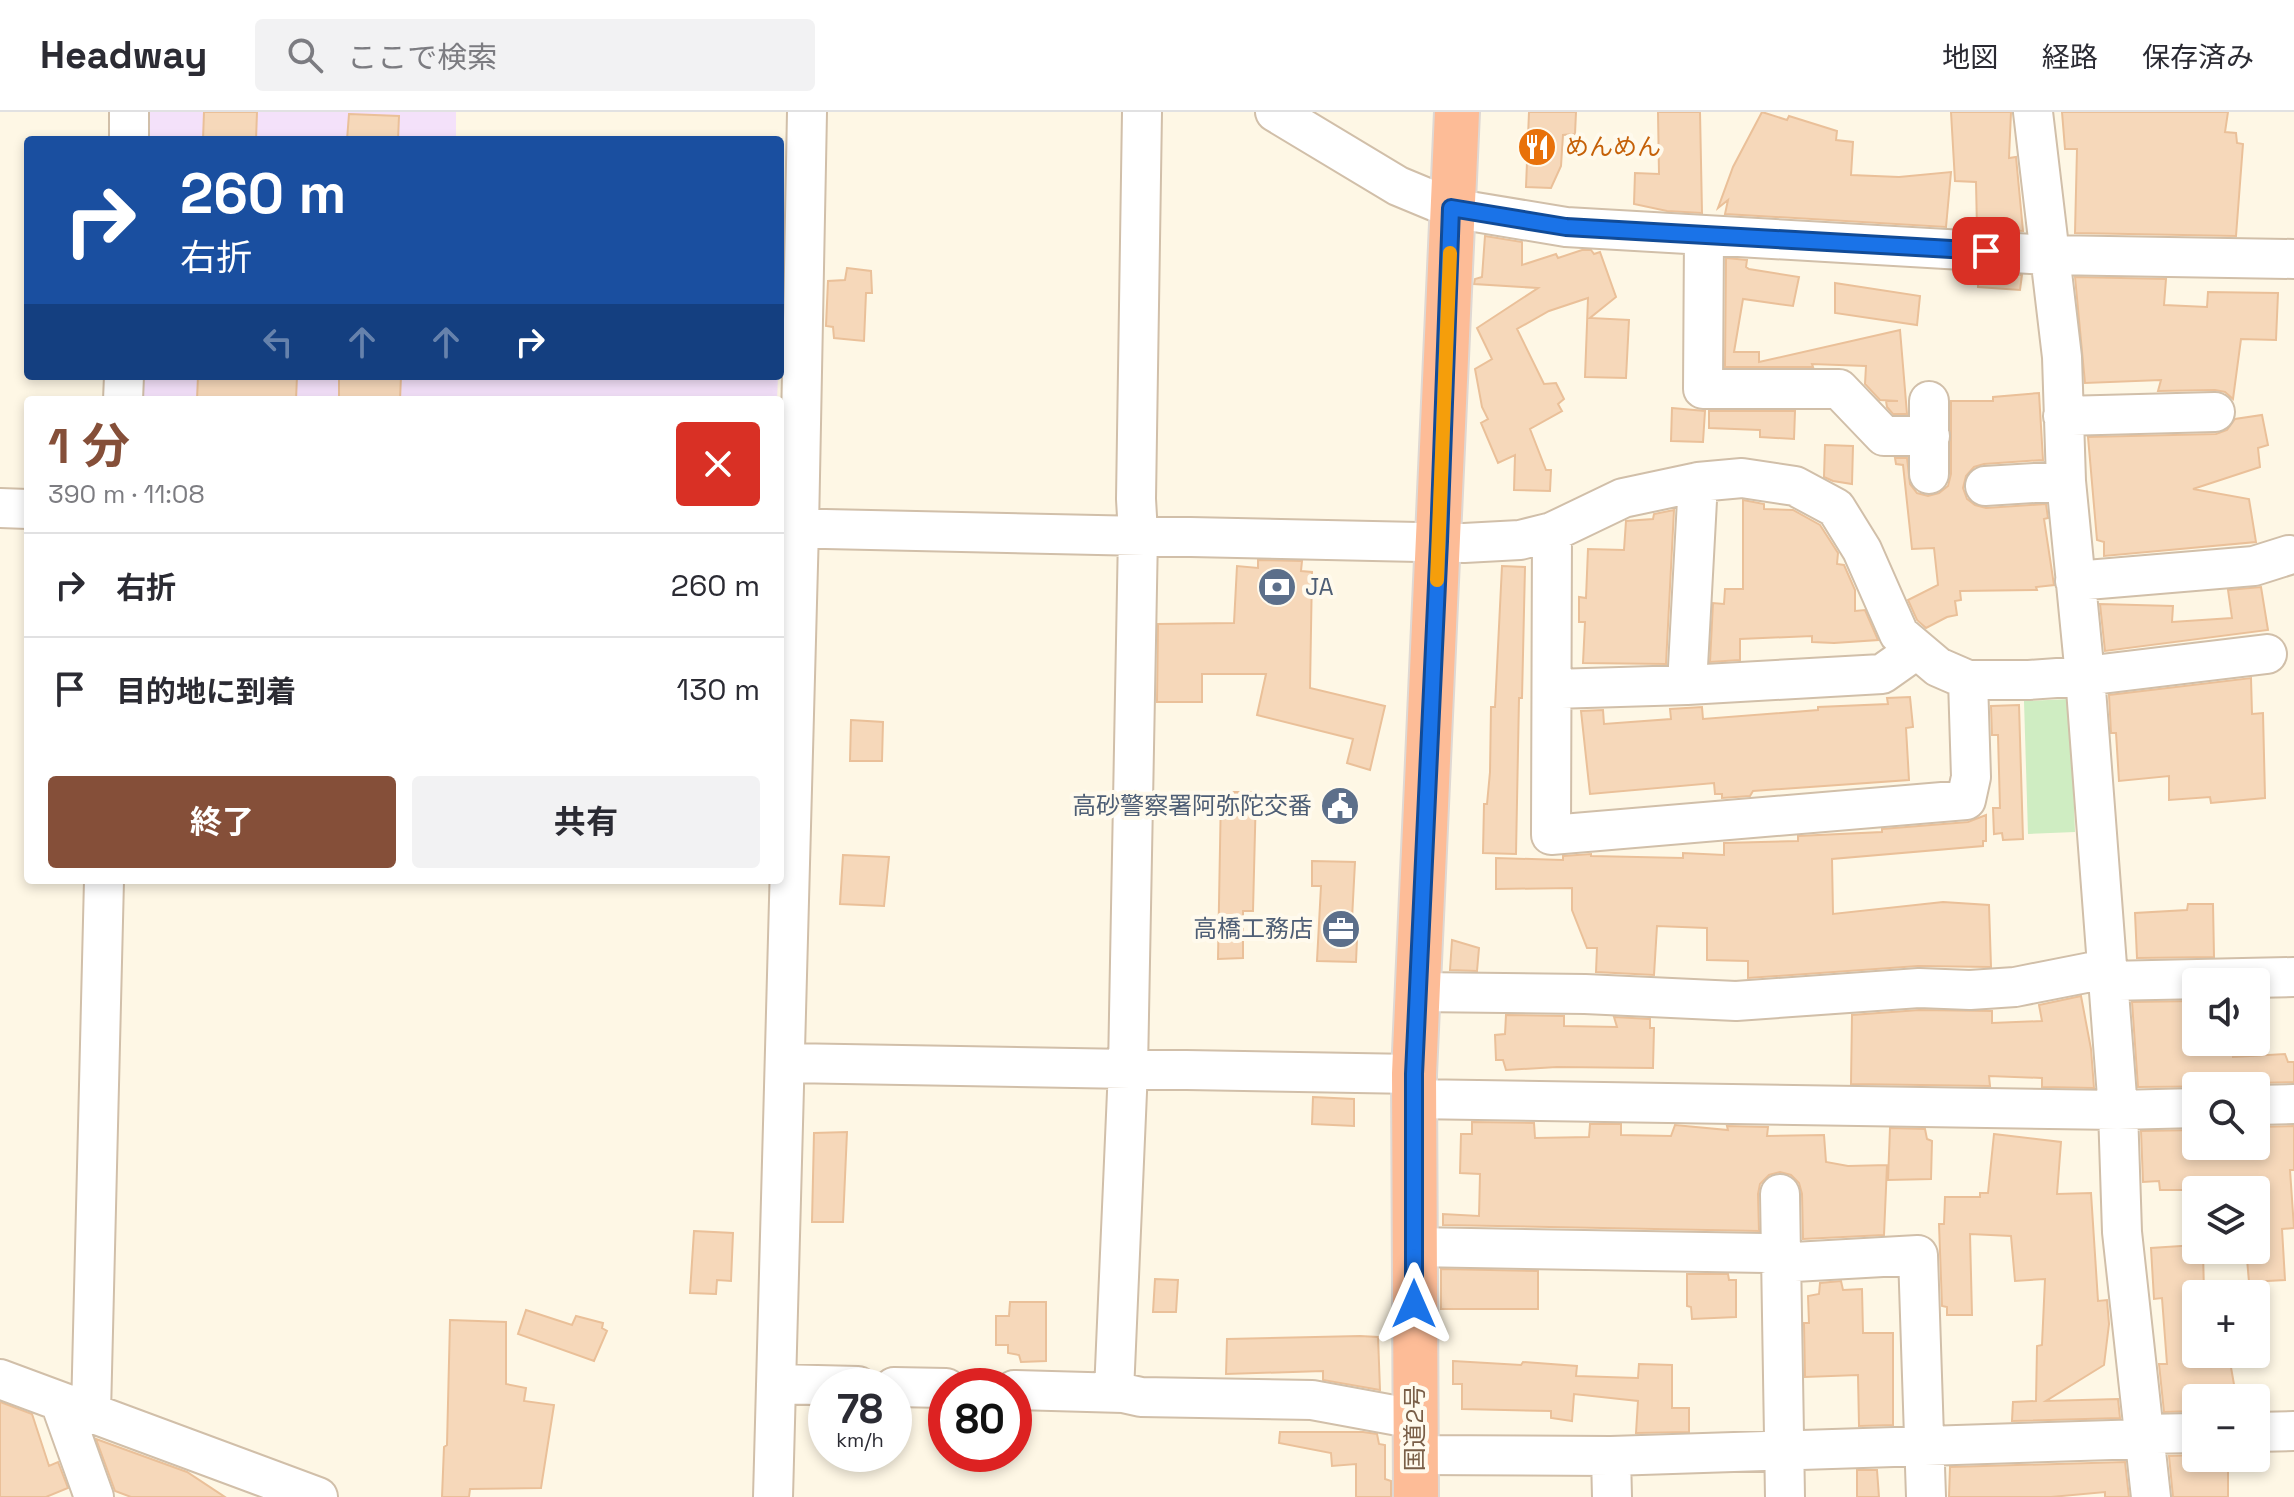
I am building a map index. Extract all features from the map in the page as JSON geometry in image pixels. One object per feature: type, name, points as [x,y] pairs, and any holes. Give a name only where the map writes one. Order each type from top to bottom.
[{"type":"highway","name":"国道2号","points":[[1415,1457],[1414,1087],[1457,112]]},
{"type":"street","points":[[129,112],[129,136]]},
{"type":"street","points":[[773,1497],[786,1063],[790,528],[807,112]]},
{"type":"street","points":[[1114,1392],[1128,1069],[1142,112]]},
{"type":"street","points":[[1275,112],[1398,186],[1451,208],[1566,227],[2049,255],[2294,259]]},
{"type":"street","points":[[2033,112],[2062,357],[2066,481],[2085,676],[2118,1110],[2122,1232],[2151,1497]]},
{"type":"street","points":[[1704,235],[1703,389],[1839,389],[1884,436],[1929,419],[1929,474]]},
{"type":"street","points":[[2063,416],[2215,412]]},
{"type":"street","points":[[790,528],[1464,543],[1520,540],[1552,532],[1623,498],[1698,482],[1742,478],[1795,486],[1836,508],[1862,550],[1899,634],[1938,667],[1968,680],[2085,676],[2267,654]]},
{"type":"street","points":[[1985,486],[2066,481]]},
{"type":"street","points":[[1687,685],[1698,482]]},
{"type":"street","points":[[0,508],[24,509]]},
{"type":"street","points":[[1552,532],[1551,835],[1966,800],[1971,777],[1968,680]]},
{"type":"street","points":[[2075,581],[2254,566],[2289,555]]},
{"type":"street","points":[[1553,689],[1882,674],[1916,650]]},
{"type":"street","points":[[94,1497],[76,1407],[104,884]]},
{"type":"street","points":[[1417,992],[1585,994],[1736,1001],[1919,988],[1970,990],[2015,987],[2106,975],[2294,977]]},
{"type":"street","points":[[786,1063],[1128,1069],[1414,1087],[2118,1110],[2182,1108]]},
{"type":"street","points":[[2270,1105],[2294,1104]]},
{"type":"street","points":[[1780,1194],[1785,1497]]},
{"type":"street","points":[[1414,1247],[1765,1253],[1794,1262],[1918,1255],[1926,1497]]},
{"type":"street","points":[[0,1379],[308,1495]]},
{"type":"street","points":[[776,1384],[808,1385]]},
{"type":"street","points":[[1032,1390],[1114,1392],[1141,1397],[1312,1400],[1415,1457],[1611,1456],[2182,1434]]},
{"type":"street","points":[[2270,1432],[2294,1431]]},
{"type":"street","points":[[1611,1456],[1612,1497]]},
{"type":"shaded area","points":[[143,112],[456,112],[456,136],[142,136]]},
{"type":"shaded area","points":[[135,380],[778,380],[777,396],[134,396]]},
{"type":"green space","points":[[2070,699],[2075,832],[2028,834],[2024,701]]},
{"type":"building","points":[[204,112],[257,112],[256,136],[203,136]]},
{"type":"building","points":[[1529,112],[1576,112],[1575,134],[1563,135],[1561,166],[1551,188],[1526,187]]},
{"type":"building","points":[[1658,112],[1700,112],[1702,213],[1667,211],[1634,204],[1635,173],[1659,174]]},
{"type":"building","points":[[1762,112],[1787,120],[1789,116],[1837,131],[1836,140],[1853,142],[1851,175],[1899,177],[1951,172],[1946,227],[1725,214],[1728,200],[1718,208],[1733,167]]},
{"type":"building","points":[[1951,112],[2011,112],[2009,158],[2016,157],[2023,231],[1977,229],[1976,182],[1955,181]]},
{"type":"building","points":[[2062,112],[2228,112],[2225,132],[2236,133],[2237,143],[2243,144],[2236,236],[2075,233],[2077,149],[2065,149]]},
{"type":"building","points":[[349,114],[399,116],[398,136],[347,136]]},
{"type":"building","points":[[1485,236],[1522,242],[1522,265],[1556,254],[1558,258],[1582,250],[1591,250],[1594,254],[1600,252],[1616,297],[1590,318],[1629,320],[1626,378],[1585,377],[1588,298],[1549,311],[1517,329],[1544,384],[1556,383],[1564,399],[1558,404],[1562,411],[1530,429],[1546,470],[1551,470],[1550,491],[1514,490],[1515,455],[1498,463],[1481,423],[1488,419],[1482,407],[1475,369],[1492,359],[1477,328],[1538,288],[1474,284],[1475,279],[1482,277]]},
{"type":"building","points":[[1726,258],[1747,260],[1746,267],[1749,269],[1799,277],[1793,306],[1743,299],[1734,352],[1759,352],[1759,362],[1900,330],[1907,414],[1893,414],[1886,401],[1898,401],[1880,400],[1865,384],[1866,366],[1725,367]]},
{"type":"building","points":[[847,268],[871,271],[872,293],[866,293],[864,341],[834,338],[833,327],[826,326],[828,281],[845,280]]},
{"type":"building","points":[[1978,273],[2022,275],[2020,290],[1978,287]]},
{"type":"building","points":[[2075,277],[2166,279],[2164,305],[2207,307],[2208,292],[2278,293],[2276,340],[2241,339],[2233,399],[2225,392],[2215,390],[2158,391],[2161,380],[2085,383]]},
{"type":"building","points":[[1835,283],[1920,296],[1917,325],[1835,313]]},
{"type":"building","points":[[198,380],[297,380],[296,396],[197,396]]},
{"type":"building","points":[[339,380],[401,380],[400,396],[339,396]]},
{"type":"building","points":[[2039,393],[2043,460],[1974,467],[1966,476],[1963,488],[1967,499],[1986,508],[2046,504],[2048,518],[2044,519],[2054,585],[2036,587],[2037,590],[1960,591],[1961,600],[1955,601],[1957,615],[1926,628],[1917,620],[1908,600],[1938,585],[1934,548],[1912,549],[1903,465],[1896,464],[1895,458],[1907,458],[1910,484],[1917,493],[1928,496],[1939,493],[1948,486],[1951,474],[1951,401],[1993,401],[1993,397]]},
{"type":"building","points":[[1672,408],[1705,411],[1703,442],[1671,441]]},
{"type":"building","points":[[1709,411],[1795,411],[1794,439],[1760,437],[1760,430],[1709,428]]},
{"type":"building","points":[[2262,415],[2268,445],[2258,448],[2260,467],[2193,489],[2249,499],[2256,542],[2104,556],[2104,542],[2097,540],[2088,437],[2216,434],[2227,430],[2235,419]]},
{"type":"building","points":[[1825,445],[1853,446],[1852,484],[1824,477]]},
{"type":"building","points":[[1743,500],[1764,504],[1764,509],[1793,510],[1820,525],[1838,553],[1837,564],[1844,565],[1855,590],[1855,611],[1865,610],[1878,640],[1812,642],[1812,636],[1740,639],[1740,660],[1710,662],[1713,603],[1724,604],[1725,589],[1743,589]]},
{"type":"building","points":[[1674,510],[1666,664],[1583,663],[1585,622],[1579,622],[1579,597],[1586,598],[1588,549],[1624,550],[1626,521],[1653,519],[1654,514]]},
{"type":"building","points":[[1258,560],[1302,561],[1301,571],[1312,572],[1310,688],[1385,706],[1370,770],[1347,763],[1353,739],[1257,715],[1266,674],[1202,674],[1202,702],[1157,702],[1158,624],[1234,623],[1237,566],[1258,568]]},
{"type":"building","points":[[1502,566],[1525,567],[1516,854],[1483,853]]},
{"type":"building","points":[[2261,587],[2268,630],[2105,651],[2100,604],[2173,606],[2172,622],[2232,618],[2228,590]]},
{"type":"building","points":[[2251,678],[2252,714],[2263,713],[2265,798],[2211,803],[2210,797],[2169,800],[2169,776],[2119,781],[2116,733],[2111,733],[2109,695]]},
{"type":"building","points":[[1910,697],[1913,727],[1906,728],[1909,780],[1753,791],[1750,796],[1722,798],[1722,794],[1715,794],[1714,783],[1590,794],[1581,711],[1603,710],[1604,724],[1671,719],[1670,709],[1702,707],[1703,719],[1818,710],[1818,707],[1888,704],[1887,698]]},
{"type":"building","points":[[2019,705],[2023,839],[2003,840],[2002,833],[1994,834],[1993,808],[2000,808],[1998,735],[1992,735],[1991,706]]},
{"type":"building","points":[[851,720],[883,722],[882,761],[850,761]]},
{"type":"building","points":[[1221,792],[1256,792],[1253,911],[1243,911],[1243,958],[1218,959]]},
{"type":"building","points":[[1986,815],[1986,841],[1983,841],[1983,846],[1832,859],[1833,914],[1943,902],[1989,905],[1991,967],[1918,966],[1748,978],[1748,961],[1707,960],[1707,928],[1657,926],[1654,975],[1596,972],[1597,948],[1587,948],[1572,910],[1572,888],[1496,889],[1496,858],[1563,860],[1563,856],[1591,854],[1683,858],[1683,853],[1724,855],[1724,843],[1798,841],[1798,836],[1882,832],[1882,829],[1968,822]]},
{"type":"building","points":[[843,855],[889,857],[884,906],[840,904]]},
{"type":"building","points":[[1312,861],[1355,862],[1351,938],[1357,939],[1356,962],[1317,961],[1321,886],[1312,886]]},
{"type":"building","points":[[2188,904],[2213,904],[2214,957],[2137,958],[2135,913],[2187,910]]},
{"type":"building","points":[[1452,940],[1479,948],[1477,971],[1450,970]]},
{"type":"building","points":[[2081,996],[2091,1049],[2094,1088],[2042,1087],[2042,1078],[1989,1076],[1990,1086],[1851,1084],[1852,1015],[1919,1010],[1992,1011],[1992,1023],[2042,1021],[2039,1005]]},
{"type":"building","points":[[2182,1001],[2182,1056],[2285,1054],[2288,1062],[2294,1062],[2294,1082],[2270,1083],[2270,1072],[2182,1072],[2182,1087],[2138,1087],[2132,1002]]},
{"type":"building","points":[[1506,1015],[1564,1016],[1564,1026],[1617,1027],[1614,1017],[1650,1019],[1650,1028],[1654,1028],[1653,1068],[1506,1070],[1503,1060],[1496,1060],[1495,1035],[1505,1034]]},
{"type":"building","points":[[1313,1097],[1354,1099],[1354,1126],[1312,1124]]},
{"type":"building","points":[[1472,1122],[1534,1123],[1535,1138],[1589,1137],[1590,1124],[1621,1124],[1621,1135],[1671,1136],[1675,1125],[1728,1130],[1727,1126],[1768,1127],[1767,1136],[1824,1135],[1826,1162],[1848,1166],[1887,1165],[1884,1235],[1803,1239],[1799,1183],[1791,1175],[1780,1172],[1769,1175],[1760,1184],[1759,1231],[1443,1225],[1443,1214],[1479,1216],[1480,1174],[1460,1173],[1461,1134],[1472,1134]]},
{"type":"building","points":[[2294,1126],[2294,1170],[2290,1170],[2294,1228],[2282,1229],[2285,1280],[2249,1280],[2247,1264],[2270,1264],[2270,1176],[2182,1176],[2182,1190],[2160,1190],[2159,1181],[2143,1182],[2141,1131],[2182,1130],[2182,1160],[2270,1160],[2270,1127]]},
{"type":"building","points":[[1890,1128],[1925,1129],[1927,1139],[1932,1141],[1931,1179],[1888,1180]]},
{"type":"building","points":[[847,1132],[843,1222],[812,1222],[814,1133]]},
{"type":"building","points":[[1994,1134],[2061,1142],[2057,1194],[2091,1193],[2098,1301],[2107,1300],[2109,1324],[2104,1365],[2046,1401],[2118,1399],[2120,1418],[2012,1421],[2013,1402],[2036,1401],[2037,1346],[2042,1345],[2045,1279],[2015,1281],[2011,1236],[1970,1234],[1972,1315],[1947,1315],[1947,1307],[1942,1306],[1939,1224],[1944,1224],[1945,1197],[1980,1197],[1980,1193],[1988,1193]]},
{"type":"building","points":[[694,1231],[733,1233],[731,1281],[717,1280],[716,1294],[690,1293]]},
{"type":"building","points":[[2182,1246],[2182,1264],[2203,1264],[2204,1280],[2182,1280],[2182,1368],[2231,1368],[2234,1384],[2182,1384],[2182,1411],[2164,1412],[2159,1364],[2167,1364],[2162,1298],[2154,1299],[2151,1248]]},
{"type":"building","points":[[1441,1269],[1538,1271],[1538,1309],[1441,1309]]},
{"type":"building","points":[[1687,1274],[1728,1274],[1729,1280],[1736,1280],[1736,1317],[1692,1319],[1691,1307],[1687,1306]]},
{"type":"building","points":[[1155,1279],[1178,1280],[1176,1312],[1153,1312]]},
{"type":"building","points":[[1841,1281],[1843,1290],[1862,1289],[1863,1333],[1893,1333],[1893,1425],[1859,1426],[1858,1375],[1805,1377],[1804,1323],[1809,1323],[1808,1296],[1819,1294],[1820,1283]]},
{"type":"building","points":[[1010,1302],[1046,1302],[1046,1361],[1021,1362],[1019,1355],[1008,1353],[1008,1345],[996,1345],[996,1316],[1009,1316]]},
{"type":"building","points":[[526,1310],[572,1325],[576,1316],[603,1323],[602,1328],[607,1331],[594,1361],[518,1334]]},
{"type":"building","points":[[450,1320],[506,1322],[506,1384],[526,1388],[524,1401],[554,1405],[541,1488],[470,1489],[469,1497],[442,1497],[444,1447],[447,1445]]},
{"type":"building","points":[[1378,1337],[1380,1390],[1323,1380],[1323,1371],[1226,1374],[1227,1339]]},
{"type":"building","points":[[1453,1361],[1577,1366],[1576,1376],[1638,1378],[1639,1364],[1672,1365],[1672,1408],[1689,1408],[1689,1432],[1636,1433],[1638,1401],[1574,1394],[1572,1421],[1551,1418],[1551,1411],[1462,1409],[1462,1384],[1453,1384]]},
{"type":"building","points":[[0,1402],[32,1414],[49,1466],[58,1462],[68,1488],[46,1497],[0,1497]]},
{"type":"building","points":[[1280,1432],[1377,1434],[1379,1444],[1385,1445],[1385,1479],[1391,1481],[1391,1497],[1356,1497],[1356,1464],[1332,1466],[1331,1453],[1279,1443]]},
{"type":"building","points":[[96,1439],[187,1472],[225,1497],[131,1497],[115,1491]]},
{"type":"building","points":[[2169,1456],[2182,1456],[2182,1472],[2228,1472],[2228,1497],[2173,1497]]},
{"type":"building","points":[[2125,1462],[2129,1497],[2105,1497],[2105,1492],[2051,1497],[1949,1497],[1950,1467]]},
{"type":"building","points":[[1857,1470],[1877,1470],[1879,1497],[1857,1497]]},
{"type":"slow traffic","points":[[1437,580],[1450,253]]},
{"type":"place","name":"めんめん","points":[[1537,147]]},
{"type":"place","name":"JA","points":[[1277,587]]},
{"type":"place","name":"高砂警察署阿弥陀交番","points":[[1340,806]]},
{"type":"place","name":"高橋工務店","points":[[1341,929]]},
{"type":"route","points":[[1414,1304],[1414,1074],[1451,208],[1566,227],[1986,251]]}]
